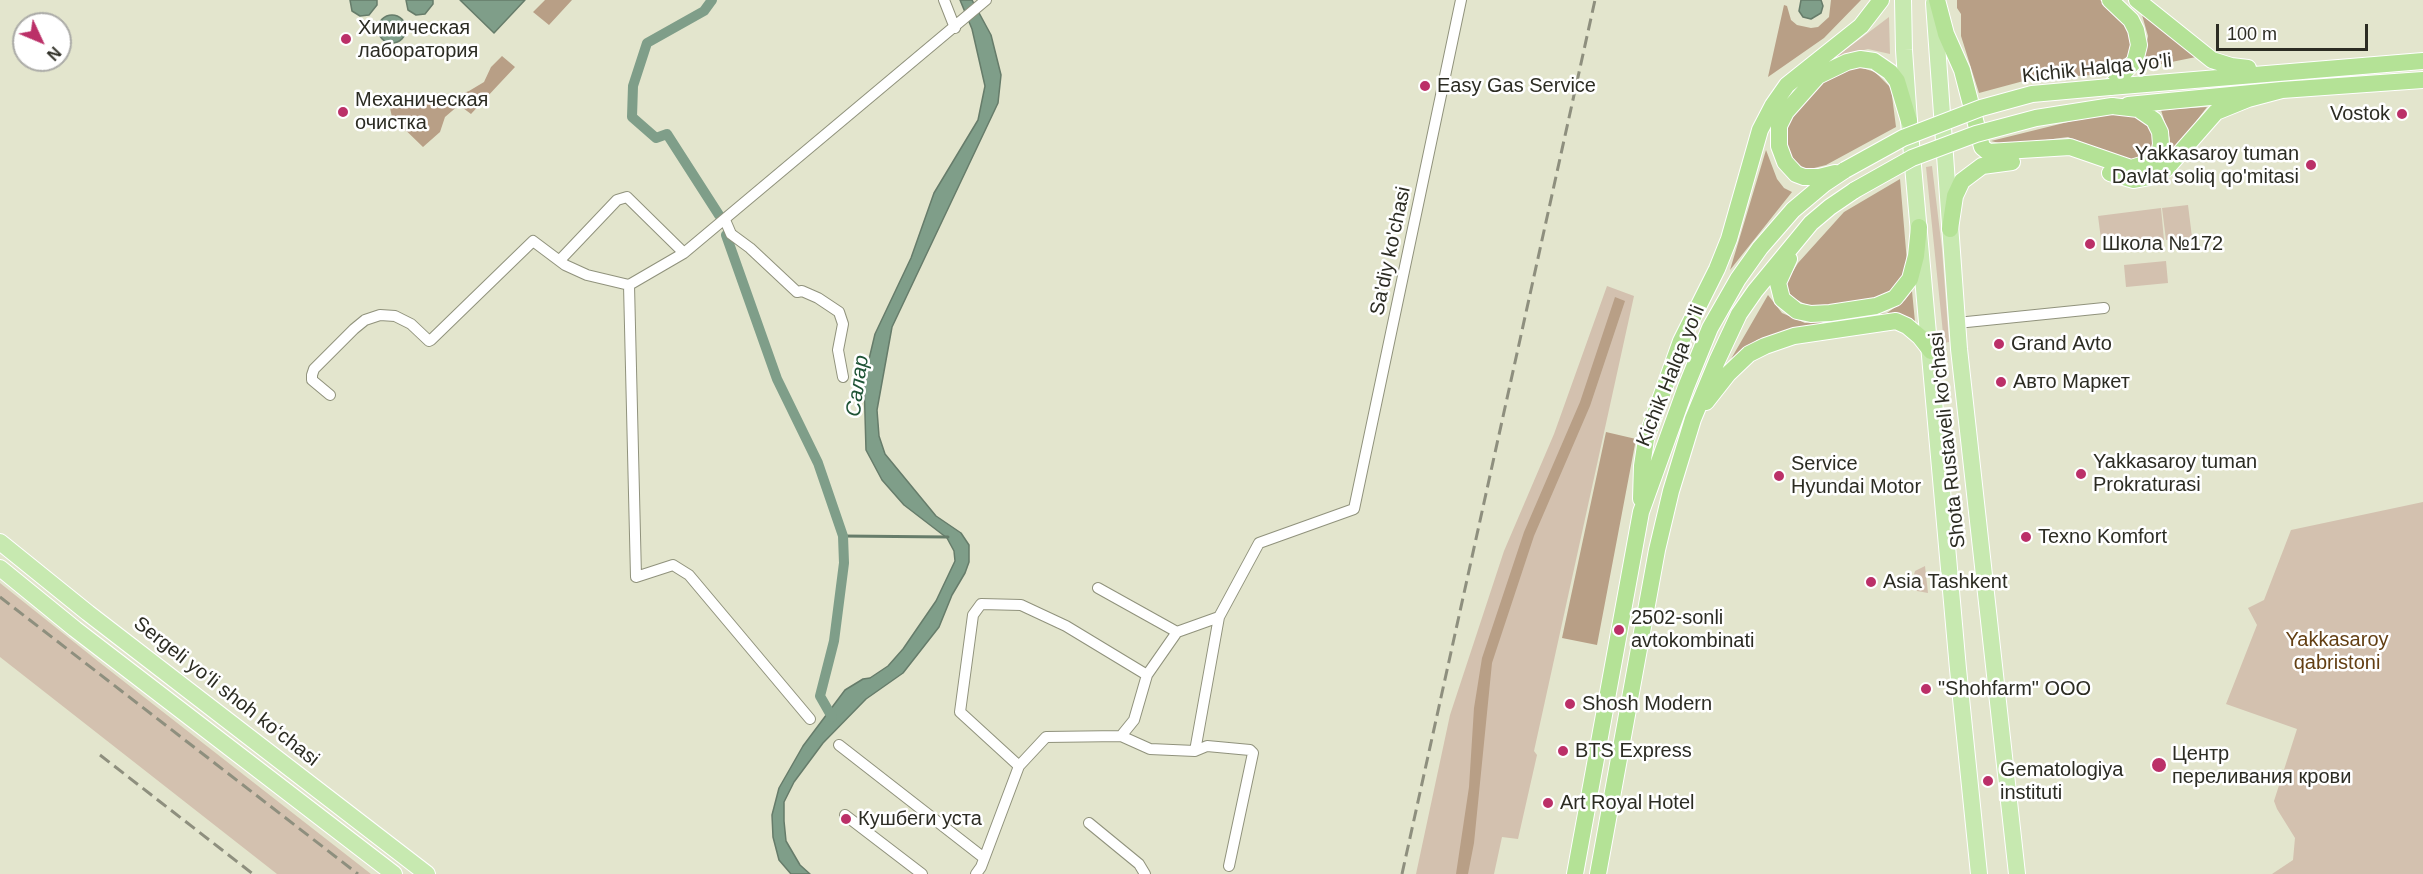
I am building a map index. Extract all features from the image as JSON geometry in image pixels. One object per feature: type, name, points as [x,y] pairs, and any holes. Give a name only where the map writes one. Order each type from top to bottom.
[{"type":"highway","points":[[1641,512],[1642,466],[1646,439],[1681,341],[1717,269],[1729,239],[1760,130],[1787,85],[1861,26],[1881,0]]},
{"type":"highway","points":[[1935,0],[1946,34],[1962,70],[1982,147],[1988,152],[2064,146],[2077,148],[2131,168],[2151,162],[2159,154],[2161,144],[2160,132],[2154,120],[2139,109],[2112,106]]},
{"type":"highway","points":[[2110,0],[2131,20],[2139,45],[2135,61],[2110,87]]},
{"type":"highway","points":[[2137,0],[2206,56],[2224,65],[2332,68]]},
{"type":"highway","points":[[1845,170],[1819,177],[1804,177],[1790,168],[1779,146],[1779,126],[1786,112],[1818,76],[1847,62],[1860,59],[1874,61],[1890,72],[1897,81],[1909,121]]},
{"type":"highway","name":"Kichik Halqa yo'li","points":[[1575,874],[1641,512],[1710,328],[1727,297],[1760,248],[1793,210],[1845,170],[1903,138],[1981,108],[2032,94],[2423,62]]},
{"type":"highway","name":"Kichik Halqa yo'li","points":[[1598,874],[1663,522],[1693,419],[1739,315],[1783,254],[1811,223],[1855,190],[1912,158],[1976,134],[2036,118],[2112,106],[2423,80]]},
{"type":"highway","points":[[1950,229],[1952,206],[1958,187],[1968,174],[1982,166],[2066,157],[2085,162],[2126,179],[2147,179],[2166,169],[2211,117],[2219,111],[2260,95],[2282,90]]},
{"type":"highway","points":[[1811,223],[1788,260],[1778,283],[1782,298],[1789,305],[1811,314],[1864,309],[1895,298],[1910,279],[1918,246],[1919,227]]},
{"type":"highway","points":[[1693,419],[1724,379],[1745,358],[1760,348],[1788,337],[1896,321],[1907,326],[1920,337],[1931,351]]},
{"type":"highway","points":[[1593,771],[1616,775]]},
{"type":"main road","name":"Shota Rustaveli ko'chasi","points":[[1903,0],[1909,121],[1958,669],[1979,874]]},
{"type":"main road","name":"Shota Rustaveli ko'chasi","points":[[1935,0],[1957,323],[2017,874]]},
{"type":"main road","name":"Sergeli yo‘li shoh ko‘chasi","points":[[0,542],[88,613],[427,874]]},
{"type":"main road","name":"Sergeli yo‘li shoh ko‘chasi","points":[[0,568],[75,629],[394,874]]},
{"type":"street","points":[[944,0],[960,24]]},
{"type":"street","name":"Sa'diy ko'chasi","points":[[1219,617],[1259,543],[1354,509],[1461,0]]},
{"type":"street","points":[[330,396],[312,380],[314,369],[365,320],[380,315],[395,316],[411,324],[430,341],[533,241],[565,265],[587,275],[629,285],[684,253],[984,2]]},
{"type":"street","points":[[560,260],[617,201],[627,197],[684,253]]},
{"type":"street","points":[[725,220],[731,234],[750,248],[797,292],[802,291],[818,298],[839,312],[843,324],[838,350],[843,377]]},
{"type":"street","points":[[629,285],[636,577],[673,565],[689,575],[810,720]]},
{"type":"street","points":[[1957,323],[2104,308]]},
{"type":"street","points":[[1098,588],[1177,632]]},
{"type":"street","points":[[1019,766],[960,712],[973,615],[981,604],[1021,605],[1066,626],[1147,675]]},
{"type":"street","points":[[1121,736],[1134,720],[1147,675],[1177,632],[1219,617],[1195,752]]},
{"type":"street","points":[[839,745],[982,868],[1019,766],[1046,737],[1121,736],[1150,749],[1195,752],[1207,746],[1250,750],[1253,753],[1229,866]]},
{"type":"street","points":[[845,815],[922,874]]},
{"type":"street","points":[[1089,823],[1139,864],[1144,874]]},
{"type":"green space","points":[[1889,17],[1890,54],[1868,49],[1836,57]]},
{"type":"green space","points":[[1932,166],[1942,249],[1949,342],[1944,343],[1926,167]]},
{"type":"green space","points":[[2188,205],[2192,237],[2166,240],[2162,208]]},
{"type":"green space","points":[[2161,208],[2164,240],[2102,247],[2098,216]]},
{"type":"green space","points":[[2166,261],[2168,283],[2126,287],[2124,265]]},
{"type":"green space","points":[[1607,286],[1634,296],[1534,751],[1537,755],[1518,839],[1502,837],[1494,874],[1416,874],[1450,715],[1504,551],[1554,434]]},
{"type":"green space","name":"Yakkasaroy qabristoni","points":[[2423,502],[2423,874],[2272,874],[2293,860],[2295,838],[2274,801],[2297,729],[2226,704],[2257,625],[2248,608],[2264,600],[2291,530]]},
{"type":"green space","points":[[1925,566],[1928,593],[1917,591],[1912,581],[1915,571]]},
{"type":"green space","points":[[0,583],[371,874],[277,874],[0,657]]},
{"type":"shaded area","points":[[350,0],[377,0],[377,5],[369,15],[360,16],[352,11]]},
{"type":"shaded area","points":[[406,0],[433,0],[433,4],[425,14],[416,15],[408,10]]},
{"type":"shaded area","points":[[460,0],[525,0],[494,33]]},
{"type":"shaded area","points":[[545,0],[572,0],[549,25],[533,12]]},
{"type":"shaded area","name":"Салар","points":[[960,0],[972,0],[991,35],[1001,75],[998,103],[892,327],[877,410],[879,436],[885,454],[936,516],[961,533],[969,545],[969,562],[939,627],[903,673],[866,699],[823,743],[794,782],[784,802],[786,841],[800,865],[810,874],[791,874],[779,860],[773,837],[772,815],[779,788],[803,746],[845,690],[888,666],[903,649],[936,601],[955,561],[954,551],[947,538],[904,505],[882,480],[866,450],[864,380],[875,334],[911,258],[934,193],[978,120],[985,86],[972,29]]},
{"type":"shaded area","points":[[1801,0],[1821,0],[1823,6],[1821,13],[1811,19],[1803,17],[1799,11]]},
{"type":"shaded area","points":[[1831,0],[1861,0],[1824,38],[1768,77],[1784,5],[1787,6],[1791,20],[1797,25],[1811,28],[1818,27],[1829,17]]},
{"type":"shaded area","points":[[1957,0],[2100,0],[2125,20],[2135,48],[2122,65],[2108,74],[2031,79],[1979,93],[1961,36],[1961,14],[1957,8]]},
{"type":"shaded area","points":[[392,15],[402,19],[406,29],[402,39],[392,43],[382,39],[378,29],[382,19]]},
{"type":"shaded area","points":[[2142,15],[2196,57],[2142,68],[2148,36]]},
{"type":"shaded area","points":[[502,56],[515,67],[471,114],[459,105],[445,117],[440,132],[423,147],[392,117],[390,108],[412,93],[442,101],[469,91],[484,82],[491,67]]},
{"type":"shaded area","points":[[1859,67],[1875,72],[1891,88],[1896,127],[1826,165],[1803,168],[1790,156],[1785,147],[1787,126],[1820,85],[1835,75]]},
{"type":"shaded area","points":[[2207,107],[2165,161],[2170,139],[2161,110]]},
{"type":"shaded area","points":[[2113,114],[2141,118],[2151,127],[2155,149],[2140,161],[2124,159],[2068,137],[2008,145],[1991,141],[2072,121]]},
{"type":"shaded area","points":[[1766,150],[1777,179],[1784,188],[1792,192],[1730,270]]},
{"type":"shaded area","points":[[1900,179],[1907,262],[1904,273],[1895,287],[1877,300],[1818,306],[1807,305],[1795,299],[1788,292],[1787,281],[1798,263],[1844,212]]},
{"type":"shaded area","points":[[1912,291],[1915,322],[1888,315],[1806,326],[1757,340],[1731,359],[1768,295],[1782,313],[1805,323],[1887,313],[1905,300]]},
{"type":"shaded area","points":[[1615,297],[1625,301],[1590,406],[1534,536],[1492,663],[1474,843],[1468,874],[1456,874],[1469,787],[1474,708],[1482,658],[1524,532],[1580,402]]},
{"type":"shaded area","points":[[1606,432],[1636,439],[1597,645],[1562,638]]},
{"type":"waterway","name":"Салар","points":[[712,0],[704,11],[647,43],[633,86],[632,117],[656,138],[667,134],[719,215]]},
{"type":"waterway","name":"Салар","points":[[726,235],[777,379],[818,463],[843,536],[844,563],[834,641],[820,696],[832,717]]},
{"type":"waterway","points":[[843,536],[948,537]]},
{"type":"railway","points":[[1402,874],[1595,0]]},
{"type":"railway","points":[[0,597],[358,874]]},
{"type":"railway","points":[[100,755],[253,874]]},
{"type":"place","name":"Химическая лаборатория","points":[[346,39]]},
{"type":"place","name":"Easy Gas Service","points":[[1425,86]]},
{"type":"place","name":"Механическая очистка","points":[[343,112]]},
{"type":"place","name":"Vostok","points":[[2402,114]]},
{"type":"place","name":"Yakkasaroy tuman Davlat soliq qo'mitasi","points":[[2311,165]]},
{"type":"place","name":"Школа №172","points":[[2090,244]]},
{"type":"place","name":"Grand Avto","points":[[1999,344]]},
{"type":"place","name":"Авто Маркет","points":[[2001,382]]},
{"type":"place","name":"Yakkasaroy tuman Prokraturasi","points":[[2081,474]]},
{"type":"place","name":"Service Hyundai Motor","points":[[1779,476]]},
{"type":"place","name":"Texno Komfort","points":[[2026,537]]},
{"type":"place","name":"Asia Tashkent","points":[[1871,582]]},
{"type":"place","name":"2502-sonli avtokombinati","points":[[1619,630]]},
{"type":"place","name":"\"Shohfarm\" OOO","points":[[1926,689]]},
{"type":"place","name":"Shosh Modern","points":[[1570,704]]},
{"type":"place","name":"BTS Express","points":[[1563,751]]},
{"type":"place","name":"Центр переливания крови","points":[[2159,765]]},
{"type":"place","name":"Gematologiya instituti","points":[[1988,781]]},
{"type":"place","name":"Art Royal Hotel","points":[[1548,803]]},
{"type":"place","name":"Кушбеги уста","points":[[846,819]]}]
